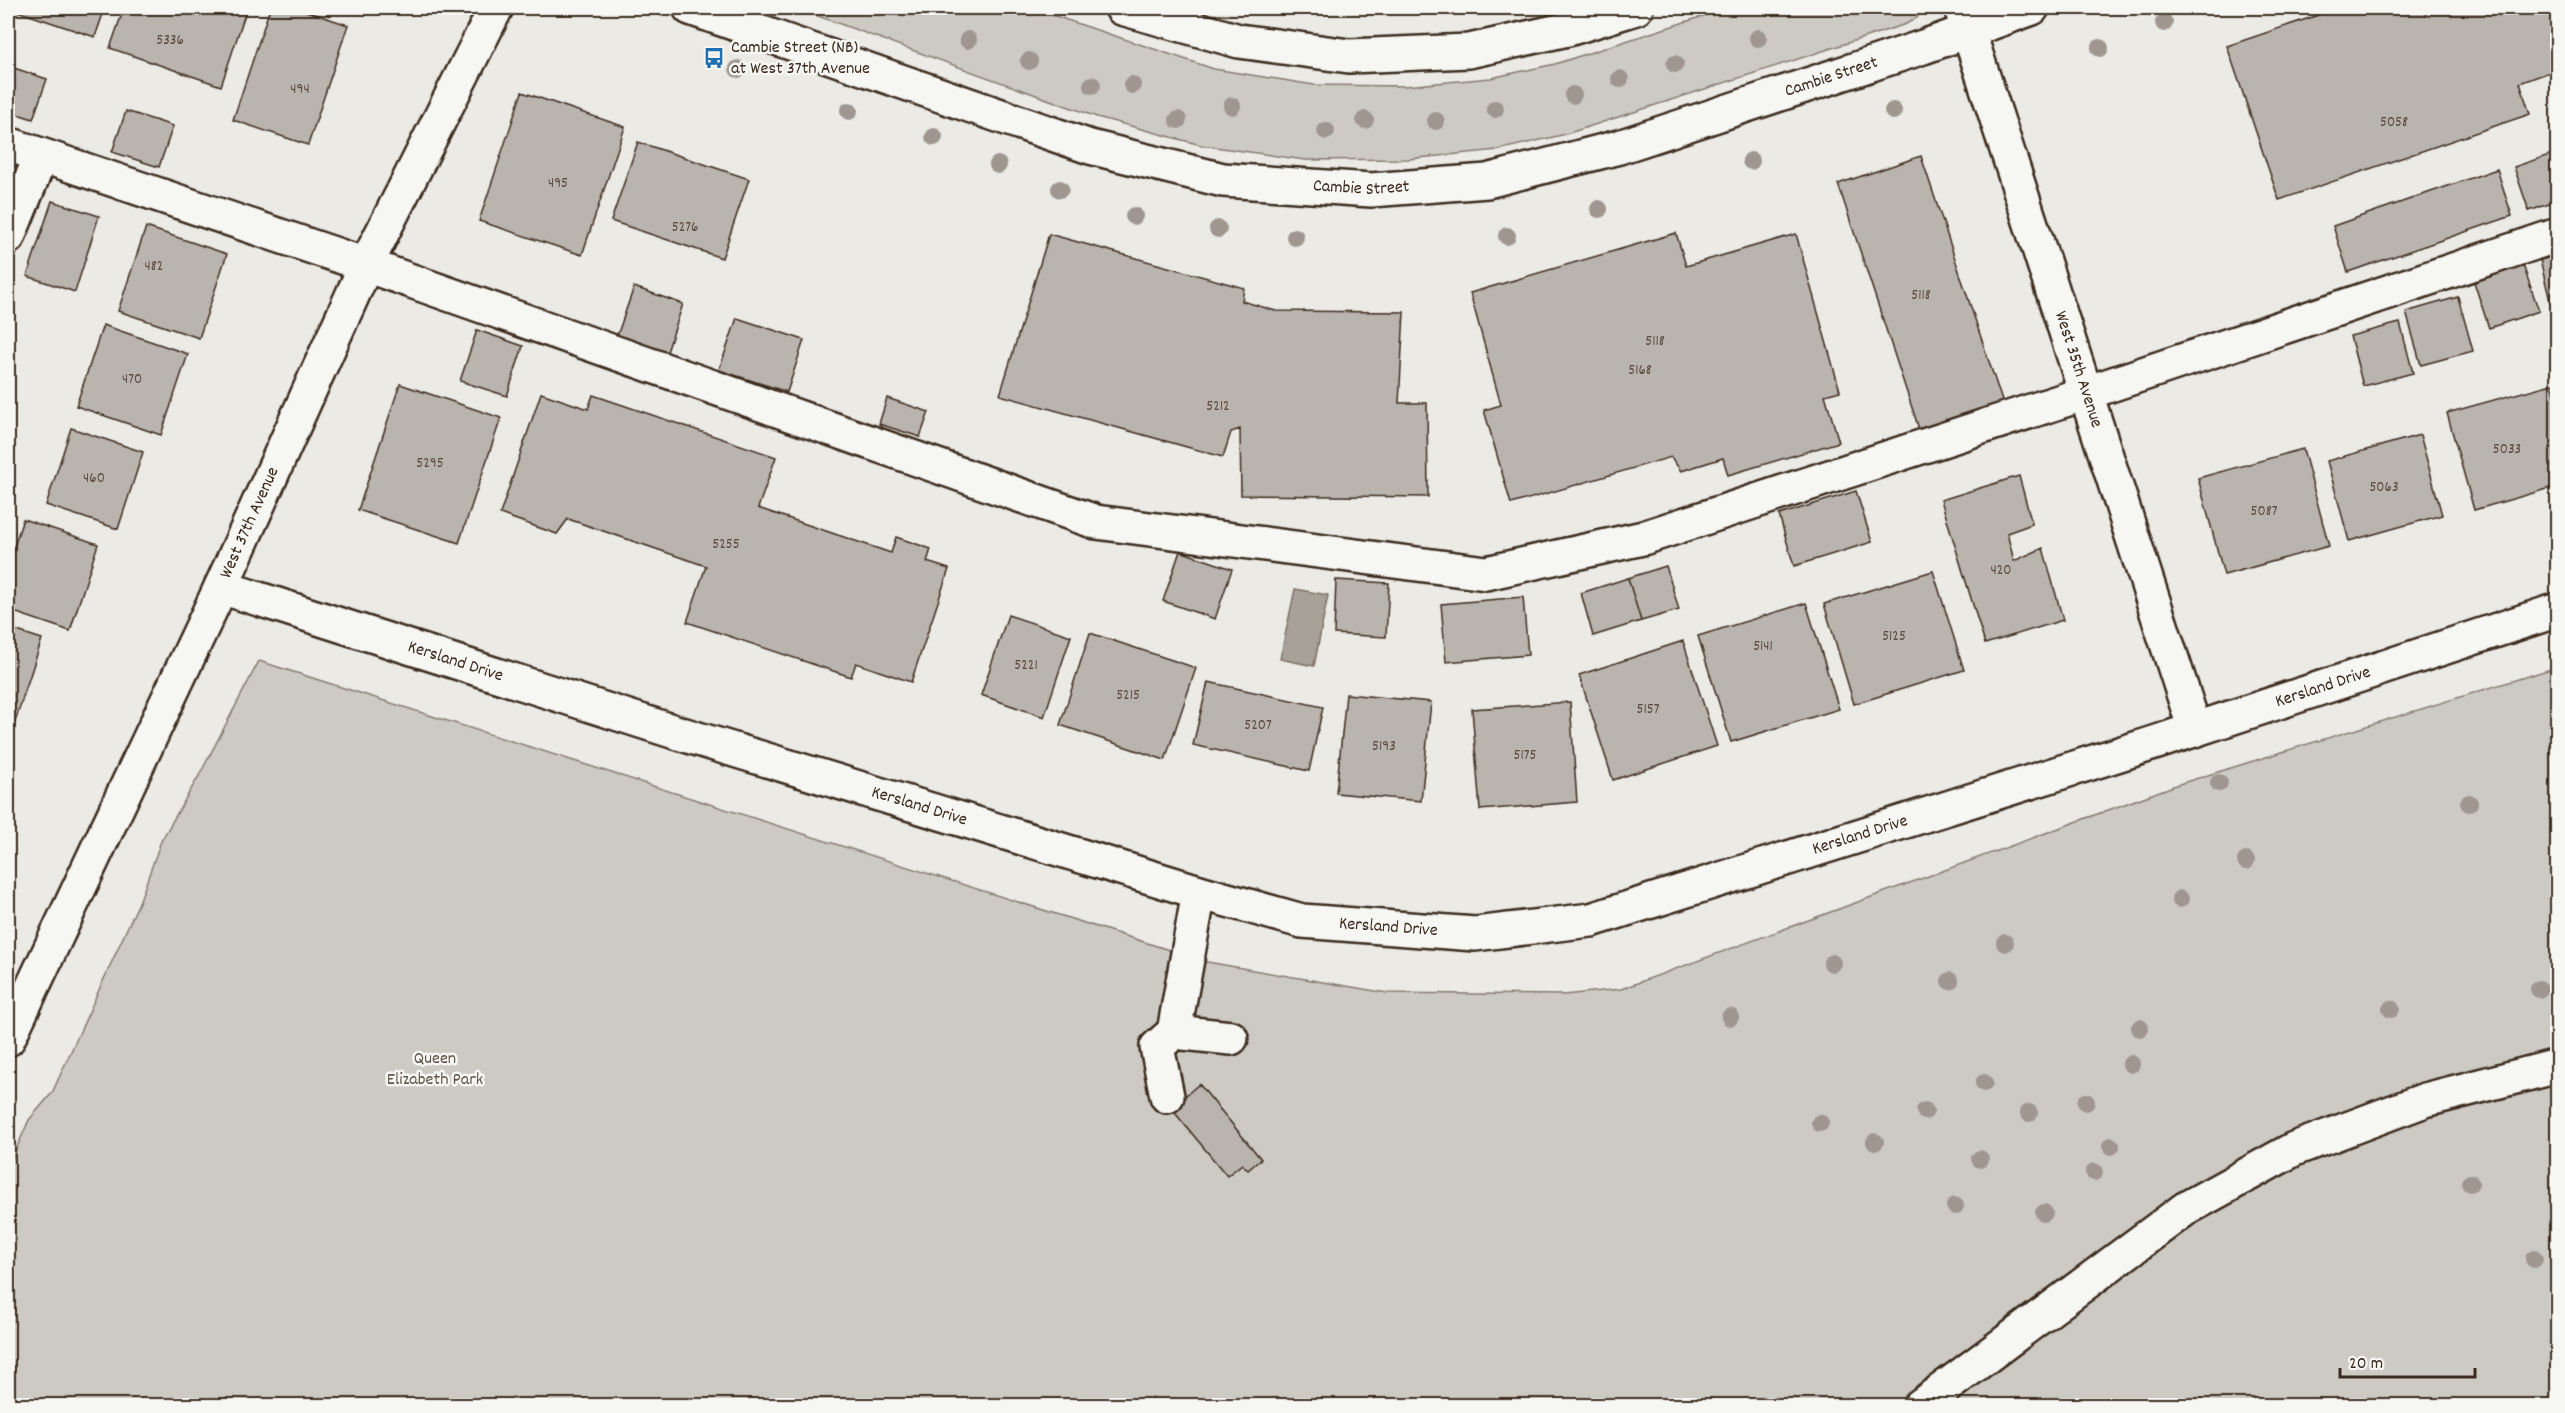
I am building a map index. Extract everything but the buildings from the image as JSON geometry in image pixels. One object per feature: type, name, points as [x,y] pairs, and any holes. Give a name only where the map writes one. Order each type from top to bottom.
[{"type":"street","name":"West 37th Avenue","points":[[8,1039],[221,587],[366,265],[496,8]]},
{"type":"street","name":"Cambie Street","points":[[690,8],[1090,147],[1223,180],[1371,190],[1487,181],[1608,150],[1923,47],[1965,18],[2032,8]]},
{"type":"street","points":[[1122,8],[1239,41],[1349,56],[1469,51],[1568,29],[1636,8]]},
{"type":"street","name":"West 35th Avenue","points":[[1965,18],[2195,730]]},
{"type":"street","points":[[8,144],[366,265],[1096,522],[1486,573],[1643,538],[2558,235]]},
{"type":"street","points":[[8,237],[41,156]]},
{"type":"street","name":"Kersland Drive","points":[[221,587],[672,731],[1199,892],[1302,921],[1475,934],[1591,920],[2195,730],[2558,610]]},
{"type":"street","points":[[1167,1096],[1157,1047],[1174,1032],[1199,892]]},
{"type":"street","points":[[1174,1032],[1231,1038]]},
{"type":"street","points":[[1920,1406],[2185,1209],[2295,1149],[2424,1100],[2558,1066]]},
{"type":"green space","points":[[796,8],[1031,8],[1214,69],[1314,85],[1405,86],[1491,78],[1555,64],[1728,8],[1923,8],[1917,18],[1906,24],[1566,134],[1498,150],[1408,159],[1305,160],[1201,145],[1097,117]]},
{"type":"green space","name":"Queen Elizabeth Park","points":[[259,661],[1207,962],[1387,993],[1564,995],[1621,989],[2179,784],[2557,667],[2557,1405],[8,1406],[8,1168],[29,1120],[52,1093],[140,900],[161,841],[200,774]]},
{"type":"shaded area","points":[[1295,589],[1328,595],[1314,666],[1280,659]]},
{"type":"place","name":"Cambie Street (NB) at West 37th Avenue","points":[[714,58]]}]
